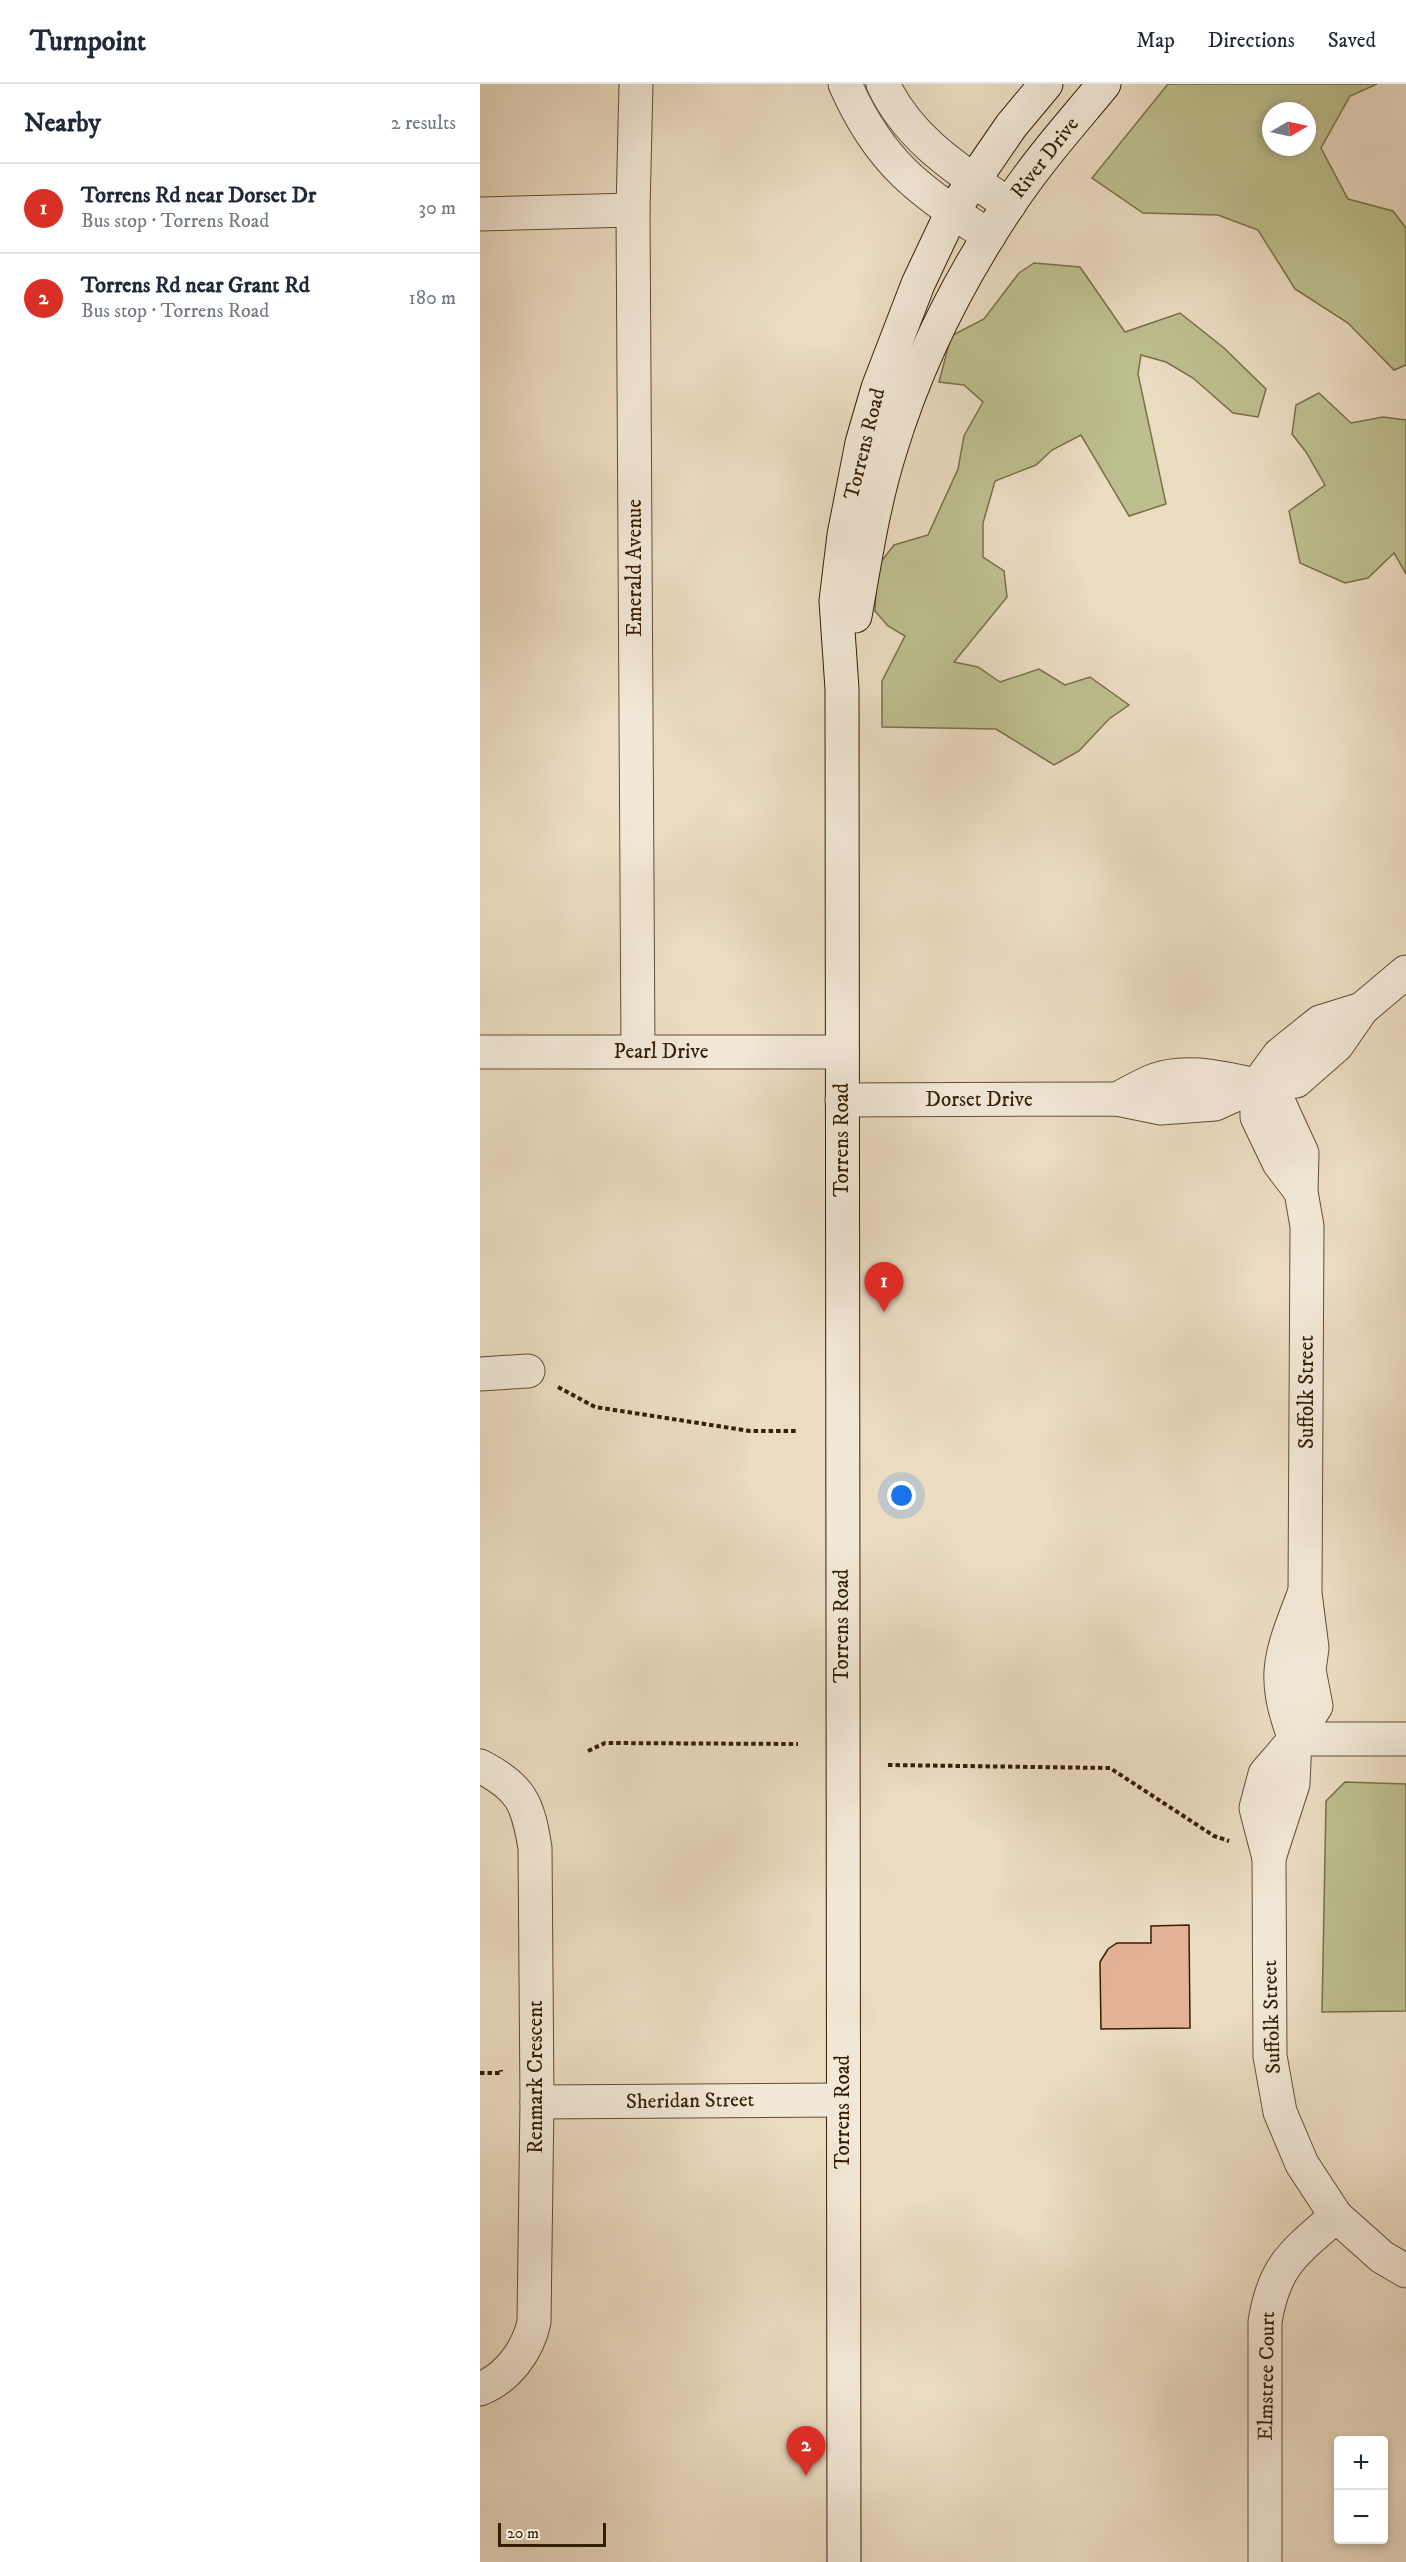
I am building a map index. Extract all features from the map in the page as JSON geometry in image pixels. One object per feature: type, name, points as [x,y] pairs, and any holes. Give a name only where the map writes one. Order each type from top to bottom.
[{"type":"street","name":"Emerald Avenue","points":[[636,84],[633,210],[638,1052]]},
{"type":"street","points":[[845,84],[861,121],[890,160],[920,189],[989,236]]},
{"type":"street","points":[[883,84],[891,101],[918,135],[943,160],[1009,205]]},
{"type":"street","points":[[972,179],[1046,84]]},
{"type":"street","name":"River Drive","points":[[1009,205],[1047,153],[1104,84]]},
{"type":"street","name":"Torrens Road","points":[[844,2562],[842,689],[836,601],[844,535],[862,443],[895,339],[952,212],[972,179]]},
{"type":"street","name":"Torrens Road","points":[[842,689],[868,538],[890,451],[914,386],[951,302],[1009,205]]},
{"type":"street","points":[[480,214],[633,210]]},
{"type":"street","points":[[1257,1085],[1279,1055],[1320,1022],[1362,1009],[1406,972]]},
{"type":"street","name":"Pearl Drive","points":[[480,1052],[842,1052]]},
{"type":"street","name":"Dorset Drive","points":[[842,1100],[1117,1099],[1157,1079],[1185,1075],[1213,1076],[1257,1085]]},
{"type":"street","name":"Suffolk Street","points":[[1257,1085],[1257,1116],[1279,1163],[1301,1192],[1307,1226],[1305,1593],[1312,1648],[1309,1670],[1316,1706],[1295,1739],[1293,1784],[1269,1858],[1270,2056],[1280,2112],[1298,2154],[1336,2216],[1382,2257],[1406,2271]]},
{"type":"street","points":[[480,1374],[528,1371]]},
{"type":"street","points":[[1295,1739],[1406,1739]]},
{"type":"street","name":"Renmark Crescent","points":[[480,1766],[514,1787],[525,1802],[535,1848],[537,2102],[534,2322],[529,2343],[513,2363],[499,2378],[480,2389]]},
{"type":"street","name":"Sheridan Street","points":[[537,2102],[842,2100]]},
{"type":"street","name":"Elmstree Court","points":[[1265,2562],[1265,2322],[1270,2294],[1280,2270],[1296,2251],[1336,2216]]},
{"type":"path","points":[[528,1371],[595,1407],[750,1431],[798,1431]]},
{"type":"path","points":[[588,1751],[605,1743],[798,1744]]},
{"type":"path","points":[[888,1765],[1110,1768],[1214,1836],[1242,1842],[1269,1858]]},
{"type":"green space","points":[[1168,84],[1377,84],[1350,96],[1321,148],[1348,199],[1393,211],[1406,228],[1406,365],[1394,370],[1348,323],[1295,289],[1258,230],[1218,215],[1143,213],[1092,178]]},
{"type":"green space","points":[[1034,263],[1080,267],[1125,332],[1180,313],[1224,348],[1266,389],[1258,417],[1233,413],[1193,378],[1166,362],[1141,355],[1138,374],[1166,504],[1129,516],[1081,435],[1052,450],[1036,465],[995,481],[983,523],[983,557],[1004,571],[1007,597],[954,662],[978,667],[1000,682],[1039,669],[1065,685],[1090,677],[1129,705],[1109,719],[1079,751],[1054,765],[996,729],[882,727],[882,681],[905,636],[888,626],[875,611],[877,567],[894,545],[928,535],[958,469],[964,436],[983,402],[964,385],[939,382],[951,336],[984,319],[1019,273]]},
{"type":"green space","points":[[1319,393],[1351,423],[1383,417],[1406,420],[1406,574],[1394,553],[1368,578],[1345,583],[1300,563],[1289,511],[1325,485],[1306,452],[1292,434],[1296,405]]},
{"type":"green space","points":[[1345,1782],[1406,1784],[1406,2011],[1322,2012],[1326,1801]]},
{"type":"building","points":[[1189,1925],[1190,2028],[1101,2029],[1100,1962],[1108,1949],[1117,1943],[1151,1943],[1151,1926]]},
{"type":"place","name":"Torrens Rd near Dorset Dr","points":[[884,1312]]},
{"type":"place","name":"Torrens Rd near Grant Rd","points":[[806,2476]]}]
